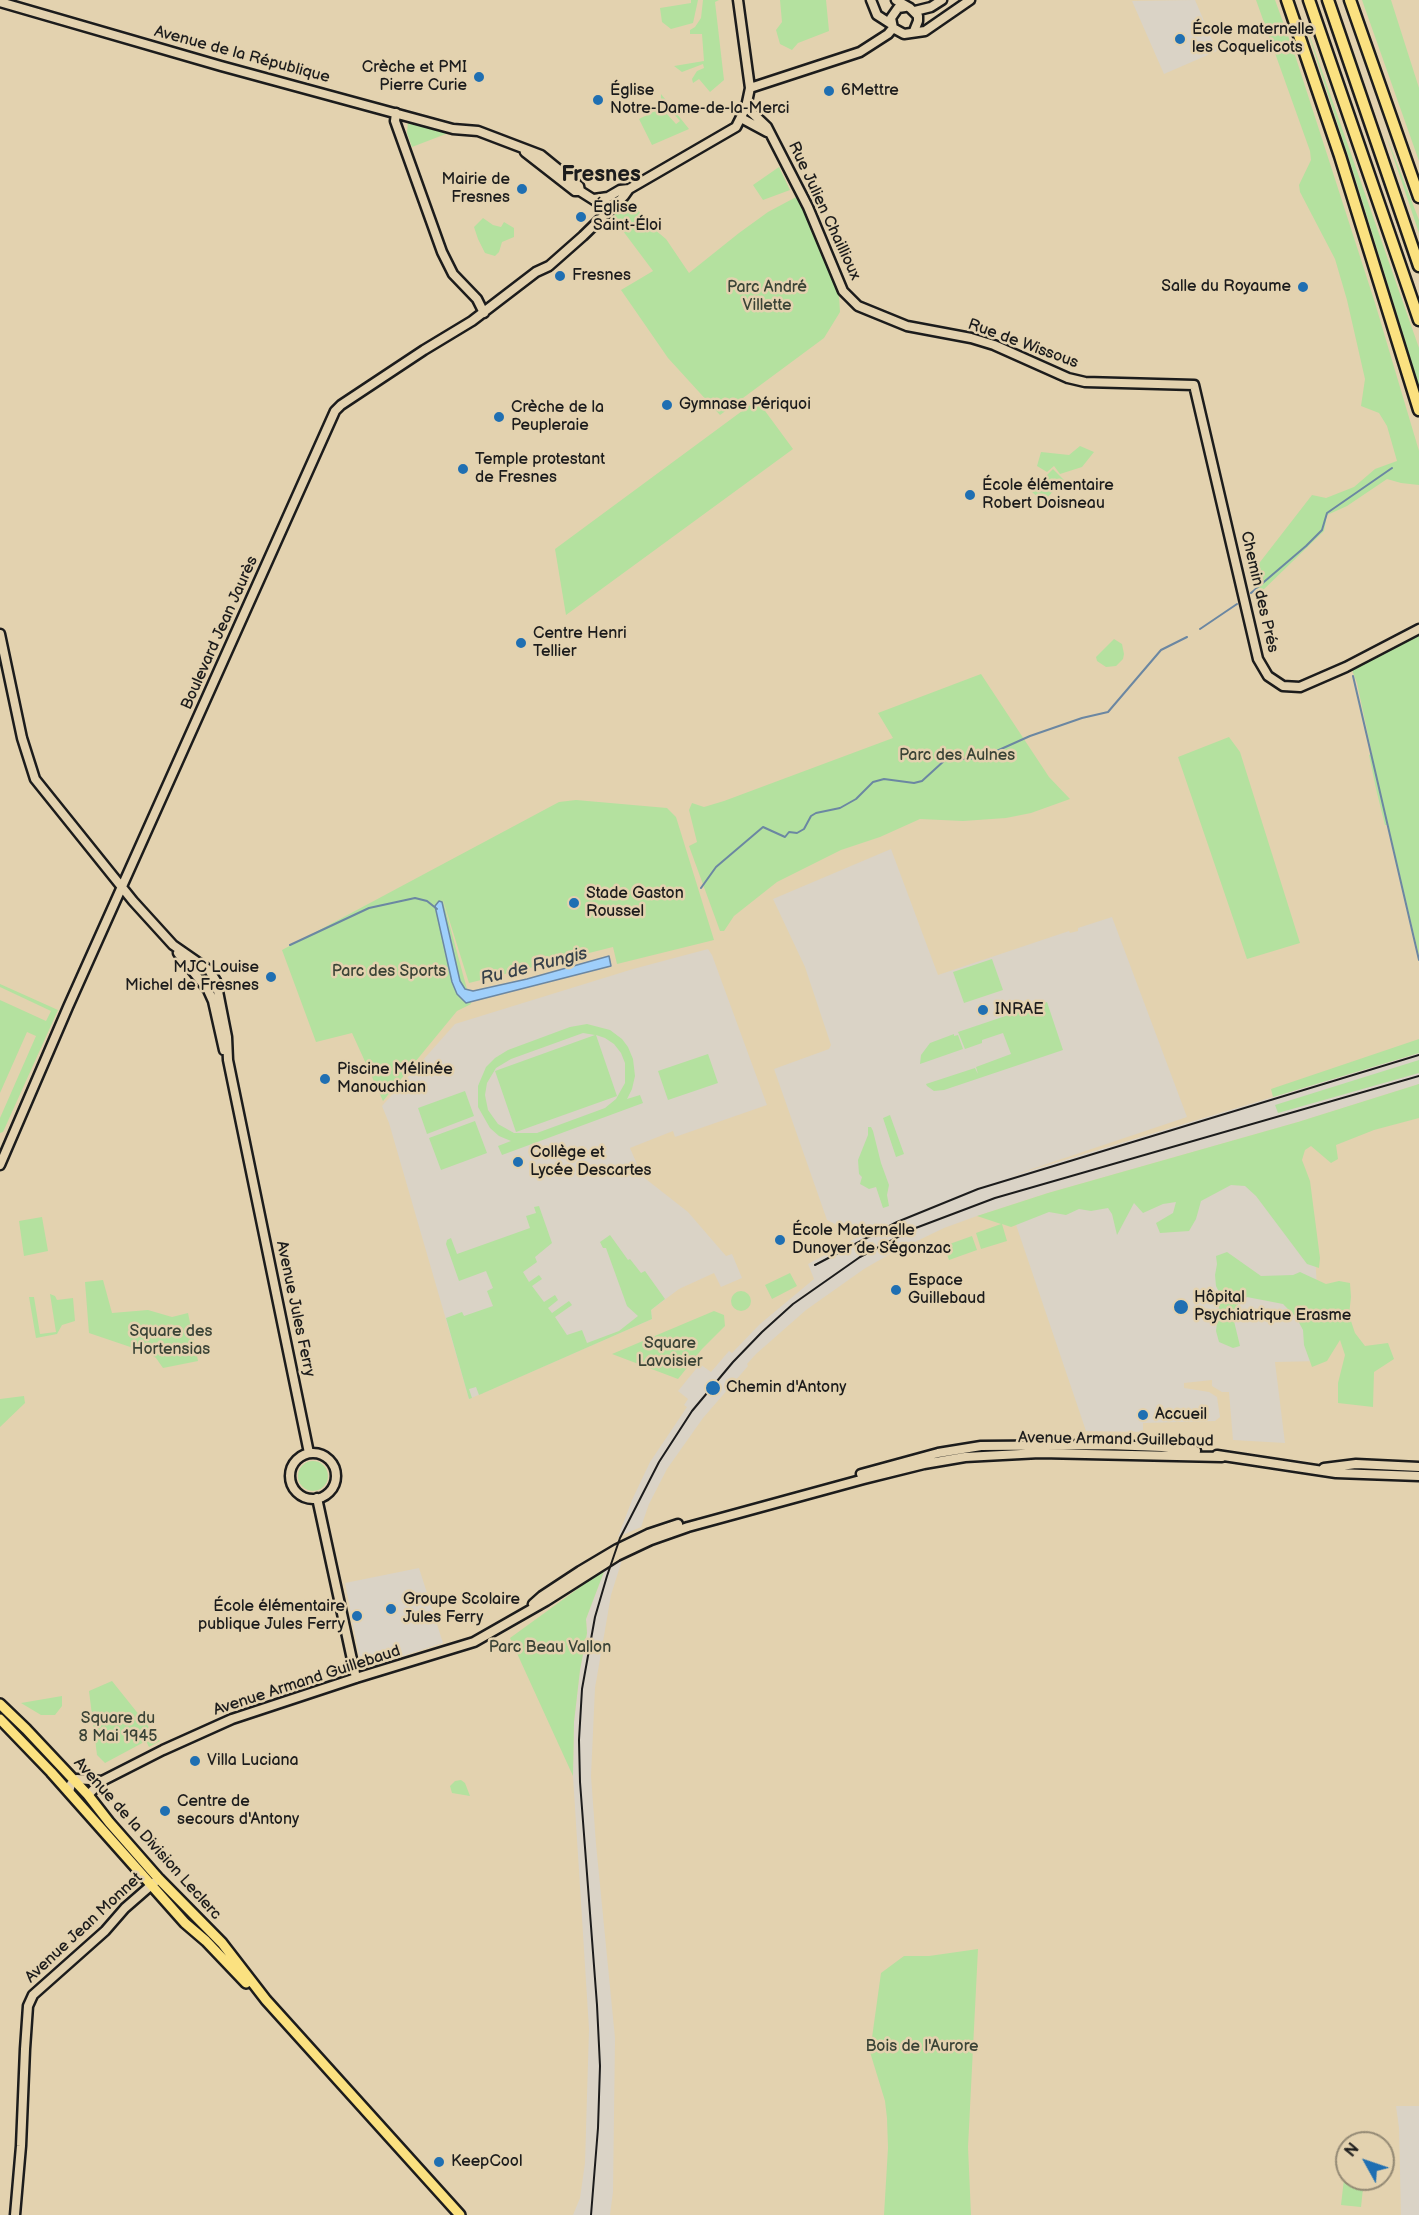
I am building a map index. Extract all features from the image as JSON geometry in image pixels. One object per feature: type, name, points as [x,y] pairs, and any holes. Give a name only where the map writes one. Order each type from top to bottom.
[{"type":"highway","points":[[1287,0],[1340,156],[1419,410]]},
{"type":"highway","points":[[1309,0],[1419,320]]},
{"type":"highway","points":[[1328,0],[1419,266]]},
{"type":"highway","points":[[1350,0],[1419,197]]},
{"type":"main road","name":"Avenue de la Division Leclerc","points":[[0,1704],[26,1728],[88,1795],[156,1882]]},
{"type":"main road","name":"Avenue de la Division Leclerc","points":[[0,1719],[156,1882],[222,1944],[266,2000],[460,2215]]},
{"type":"street","points":[[604,204],[734,129],[746,107],[750,88],[738,0]]},
{"type":"street","points":[[871,0],[877,15],[904,34],[925,31],[970,0]]},
{"type":"street","points":[[896,0],[915,11],[931,7],[942,0]]},
{"type":"street","name":"Avenue de la République","points":[[0,2],[453,129],[478,131],[518,146],[575,191],[580,190],[604,204]]},
{"type":"street","points":[[750,88],[860,52],[880,40],[892,26],[893,13],[898,8],[905,7]]},
{"type":"street","points":[[914,31],[918,21],[915,11]]},
{"type":"street","name":"Rue Julien Chaillioux","points":[[746,107],[767,127],[772,136],[808,207],[843,291],[858,306],[880,316]]},
{"type":"street","points":[[396,113],[395,121],[445,258],[453,274],[477,299],[484,313]]},
{"type":"street","name":"Rue Julien Chaillioux","points":[[741,118],[772,136]]},
{"type":"street","name":"Boulevard Jean Jaurès","points":[[0,1165],[58,1030],[335,411],[484,313],[536,272],[549,266],[583,236],[604,204],[629,189]]},
{"type":"street","name":"Rue de Wissous","points":[[880,316],[915,328],[983,342],[1019,355],[1068,378],[1085,382],[1194,385]]},
{"type":"street","name":"Chemin des Prés","points":[[1194,385],[1258,659],[1268,676],[1283,686],[1300,687],[1346,667],[1419,629]]},
{"type":"street","name":"Avenue Jules Ferry","points":[[0,634],[22,738],[35,779],[122,888],[173,945],[209,970],[215,978],[227,1037],[228,1060],[309,1453]]},
{"type":"street","name":"Avenue Armand Guillebaud","points":[[524,1613],[542,1596],[580,1570],[648,1534],[686,1521],[938,1453],[981,1446],[1043,1444],[1162,1447],[1222,1456]]},
{"type":"street","points":[[309,1453],[324,1456],[334,1466],[336,1475],[332,1488],[317,1498],[303,1496],[297,1492],[291,1480],[292,1467],[296,1461],[309,1453]]},
{"type":"street","name":"Avenue Armand Guillebaud","points":[[88,1795],[102,1781],[232,1719],[356,1678],[465,1646],[488,1635],[617,1556],[651,1540],[688,1527],[924,1464],[987,1454],[1146,1454],[1210,1458],[1222,1456]]},
{"type":"street","points":[[1222,1456],[1336,1473],[1419,1476]]},
{"type":"street","points":[[1319,1469],[1356,1464],[1419,1467]]},
{"type":"street","points":[[317,1498],[356,1678]]},
{"type":"street","name":"Avenue Armand Guillebaud","points":[[74,1781],[86,1778],[102,1781]]},
{"type":"street","points":[[69,1791],[74,1781]]},
{"type":"street","name":"Avenue Jean Monnet","points":[[15,2215],[28,2006],[33,1995],[43,1984],[105,1931],[125,1908],[156,1882]]},
{"type":"shaded area","name":"École maternelle les Coquelicots","points":[[1195,0],[1217,51],[1164,74],[1132,1]]},
{"type":"shaded area","name":"INRAE","points":[[891,849],[938,975],[1069,931],[1070,933],[1078,931],[1078,928],[1112,917],[1187,1117],[1008,1177],[1419,1053],[1419,1084],[1298,1122],[1048,1193],[944,1228],[890,1254],[864,1269],[806,1310],[756,1354],[703,1418],[667,1469],[649,1504],[641,1527],[618,1537],[650,1462],[687,1407],[684,1405],[688,1399],[678,1391],[700,1364],[711,1372],[729,1351],[732,1353],[760,1324],[814,1279],[808,1264],[860,1236],[827,1220],[774,1069],[829,1049],[831,1045],[805,967],[773,899]]},
{"type":"shaded area","name":"Collège et Lycée Descartes","points":[[708,949],[767,1105],[675,1137],[673,1131],[630,1148],[642,1176],[688,1212],[726,1256],[732,1254],[742,1278],[721,1287],[714,1273],[679,1289],[651,1310],[652,1319],[469,1399],[389,1123],[382,1106],[455,1024],[633,969]]},
{"type":"shaded area","name":"Hôpital Psychiatrique Erasme","points":[[1285,1132],[1315,1253],[1321,1361],[1275,1362],[1285,1443],[1233,1440],[1229,1392],[1222,1392],[1212,1386],[1212,1380],[1184,1383],[1184,1388],[1209,1392],[1217,1397],[1220,1417],[1215,1421],[1143,1423],[1143,1432],[1086,1431],[1011,1210]]},
{"type":"shaded area","points":[[622,1560],[611,1595],[595,1688],[591,1776],[615,2038],[613,2192],[610,2215],[573,2215],[580,2198],[585,2163],[589,2029],[573,1776],[574,1722],[587,1633],[586,1619],[605,1569]]},
{"type":"shaded area","name":"Groupe Scolaire Jules Ferry","points":[[419,1568],[443,1643],[375,1665],[359,1656],[345,1583]]},
{"type":"shaded area","points":[[1396,2106],[1419,2106],[1419,2215],[1401,2215],[1399,2128]]},
{"type":"green space","points":[[691,0],[698,0],[693,23],[671,29],[662,22],[660,8],[691,3]]},
{"type":"green space","points":[[703,0],[719,0],[715,2],[724,80],[710,92],[699,79],[693,83],[692,79],[697,71],[704,68],[703,64],[682,72],[674,66],[704,61],[702,34],[690,34],[690,30],[701,18]]},
{"type":"green space","points":[[780,0],[826,0],[829,31],[798,43],[792,50],[780,44],[776,30],[782,22]]},
{"type":"green space","points":[[1256,0],[1275,0],[1294,52],[1375,303],[1419,451],[1419,485],[1387,479],[1347,506],[1327,515],[1324,531],[1261,592],[1256,588],[1250,575],[1312,495],[1326,498],[1354,487],[1375,469],[1397,461],[1387,426],[1379,413],[1361,406],[1365,379],[1347,300],[1335,259],[1300,192],[1299,185],[1311,160],[1310,151]]},
{"type":"green space","points":[[1362,0],[1391,0],[1419,88],[1419,161]]},
{"type":"green space","points":[[1301,11],[1419,348],[1419,386],[1357,184]]},
{"type":"green space","points":[[661,94],[689,129],[652,145],[639,119],[659,109],[658,104],[676,124],[680,121],[661,100]]},
{"type":"green space","points":[[408,121],[451,132],[412,147],[407,133]]},
{"type":"green space","points":[[1386,135],[1419,220],[1419,233]]},
{"type":"green space","points":[[779,167],[790,190],[763,200],[753,185]]},
{"type":"green space","name":"Parc André Villette","points":[[798,196],[839,296],[840,312],[824,338],[720,415],[668,358],[621,290],[653,271],[611,215],[628,201],[648,224],[666,239],[689,273],[768,212]]},
{"type":"green space","points":[[483,218],[493,225],[501,227],[504,222],[514,228],[514,237],[502,242],[495,256],[485,253],[474,227]]},
{"type":"green space","points":[[757,400],[793,449],[566,615],[555,549]]},
{"type":"green space","points":[[1080,446],[1094,452],[1082,467],[1060,474],[1054,466],[1047,472],[1037,466],[1041,452],[1069,455]]},
{"type":"green space","points":[[1053,469],[1064,480],[1043,502],[1031,491]]},
{"type":"green space","points":[[1419,633],[1419,955],[1388,825],[1385,825],[1377,793],[1369,755],[1372,754],[1357,683],[1352,670]]},
{"type":"green space","points":[[1114,639],[1122,644],[1123,659],[1116,666],[1106,667],[1097,661],[1096,657]]},
{"type":"green space","name":"Parc des Aulnes","points":[[981,674],[1049,777],[1070,799],[1031,813],[1006,818],[963,821],[920,819],[880,837],[841,850],[777,882],[734,916],[724,931],[720,931],[689,846],[697,842],[689,810],[692,803],[704,807],[724,801],[893,738],[878,713]]},
{"type":"green space","points":[[1229,737],[1240,752],[1300,943],[1247,959],[1178,757]]},
{"type":"green space","name":"Parc des Sports","points":[[576,800],[667,808],[676,817],[714,940],[617,964],[613,947],[469,983],[442,897],[471,1004],[457,1011],[383,1101],[352,1033],[316,1042],[282,950],[559,802]]},
{"type":"green space","points":[[992,959],[1003,990],[964,1003],[953,972]]},
{"type":"green space","points":[[0,984],[58,1010],[3,1132],[0,1133],[0,1118],[36,1036],[27,1032],[0,1093],[0,1000],[46,1021],[51,1011],[0,987]]},
{"type":"green space","points":[[1047,1002],[1063,1050],[944,1090],[934,1091],[927,1086],[926,1084],[975,1068],[978,1074],[976,1067],[1011,1054],[1003,1033],[965,1049],[958,1032]]},
{"type":"green space","points":[[587,1024],[610,1030],[622,1039],[633,1059],[635,1076],[627,1099],[640,1095],[643,1103],[502,1155],[498,1146],[511,1141],[499,1136],[490,1128],[478,1107],[478,1086],[486,1067],[508,1050],[570,1027]],"holes":[[[583,1033],[595,1035],[495,1071],[516,1132],[617,1096],[596,1035],[614,1044],[625,1063],[625,1083],[616,1099],[605,1108],[537,1133],[514,1133],[498,1124],[488,1110],[485,1095],[487,1083],[496,1068],[511,1059]]]},
{"type":"green space","points":[[954,1034],[954,1036],[958,1035],[963,1049],[920,1064],[921,1055],[930,1043]]},
{"type":"green space","points":[[1419,1039],[1419,1053],[1273,1097],[1271,1089]]},
{"type":"green space","points":[[708,1054],[718,1083],[668,1100],[658,1071]]},
{"type":"green space","points":[[1419,1060],[1419,1073],[1278,1113],[1275,1105]]},
{"type":"green space","points":[[1419,1084],[1419,1118],[1374,1130],[1336,1145],[1338,1159],[1331,1163],[1311,1146],[1305,1150],[1302,1160],[1310,1181],[1320,1258],[1319,1268],[1307,1264],[1256,1196],[1245,1186],[1231,1185],[1201,1201],[1196,1219],[1189,1231],[1160,1233],[1156,1223],[1173,1213],[1176,1202],[1163,1204],[1143,1213],[1134,1203],[1117,1235],[1112,1214],[1108,1208],[1091,1211],[1079,1209],[1066,1215],[1049,1212],[1011,1227],[1002,1224],[1007,1241],[981,1249],[976,1233],[1001,1224],[977,1216]]},
{"type":"green space","points":[[465,1091],[474,1116],[427,1134],[418,1108]]},
{"type":"green space","points":[[890,1115],[904,1154],[896,1157],[883,1118]]},
{"type":"green space","points":[[475,1121],[487,1153],[441,1170],[429,1138]]},
{"type":"green space","points":[[868,1127],[871,1127],[873,1131],[889,1185],[887,1195],[889,1206],[883,1208],[876,1187],[869,1189],[860,1184],[862,1177],[859,1174],[858,1160],[868,1135]]},
{"type":"green space","points":[[539,1206],[552,1243],[535,1257],[537,1262],[523,1272],[529,1282],[539,1275],[542,1279],[532,1286],[544,1302],[555,1295],[558,1300],[548,1308],[552,1313],[569,1301],[572,1305],[555,1317],[567,1335],[582,1330],[587,1343],[619,1331],[638,1316],[627,1306],[606,1248],[603,1248],[600,1242],[610,1235],[628,1260],[630,1259],[641,1273],[645,1271],[665,1299],[651,1310],[652,1319],[479,1395],[476,1387],[469,1389],[472,1398],[469,1399],[446,1318],[462,1312],[464,1316],[493,1306],[487,1291],[493,1288],[486,1271],[459,1281],[446,1244],[447,1240],[451,1238],[457,1254],[530,1228],[526,1216],[536,1213],[534,1207]]},
{"type":"green space","points":[[42,1217],[48,1251],[24,1256],[19,1221]]},
{"type":"green space","points":[[972,1236],[977,1250],[949,1260],[944,1246]]},
{"type":"green space","points":[[1227,1252],[1261,1276],[1293,1275],[1300,1272],[1326,1284],[1339,1281],[1350,1283],[1349,1315],[1355,1333],[1365,1346],[1388,1343],[1394,1359],[1374,1372],[1373,1407],[1338,1403],[1338,1383],[1345,1355],[1340,1340],[1327,1361],[1312,1367],[1304,1345],[1303,1330],[1296,1317],[1283,1304],[1247,1297],[1237,1305],[1233,1317],[1240,1346],[1233,1348],[1219,1342],[1216,1331],[1222,1298],[1216,1286],[1216,1256]]},
{"type":"green space","points":[[790,1273],[797,1286],[772,1299],[765,1285]]},
{"type":"green space","name":"Square des Hortensias","points":[[103,1280],[112,1313],[148,1310],[172,1317],[188,1313],[198,1361],[163,1368],[156,1358],[148,1353],[89,1333],[85,1282]]},
{"type":"green space","points":[[737,1291],[745,1291],[751,1297],[751,1305],[745,1311],[737,1311],[731,1305],[731,1297]]},
{"type":"green space","points":[[50,1294],[57,1300],[73,1298],[75,1321],[62,1325],[57,1334],[36,1338],[29,1297],[34,1297],[40,1334],[56,1332]]},
{"type":"green space","name":"Square Lavoisier","points":[[714,1311],[724,1315],[725,1326],[702,1349],[678,1379],[612,1354]]},
{"type":"green space","points":[[24,1396],[25,1403],[0,1427],[0,1399]]},
{"type":"green space","points":[[313,1461],[324,1465],[328,1476],[324,1487],[313,1491],[302,1487],[298,1476],[302,1465]]},
{"type":"green space","name":"Parc Beau Vallon","points":[[605,1569],[586,1619],[587,1633],[574,1722],[573,1776],[510,1638]]},
{"type":"green space","name":"Square du 8 Mai 1945","points":[[112,1681],[160,1741],[149,1747],[146,1741],[105,1763],[97,1755],[89,1691]]},
{"type":"green space","points":[[62,1696],[62,1706],[55,1715],[41,1715],[21,1703]]},
{"type":"green space","points":[[461,1780],[465,1783],[470,1796],[452,1793],[450,1786],[455,1781]]},
{"type":"green space","name":"Bois de l'Aurore","points":[[978,1949],[968,2147],[971,2215],[884,2215],[888,2148],[887,2118],[885,2101],[870,2052],[881,1973],[904,1956],[929,1956]]},
{"type":"green space","points":[[1343,2191],[1363,2191],[1361,2207],[1341,2205]]},
{"type":"water","points":[[439,901],[442,902],[460,981],[465,989],[473,991],[527,979],[609,956],[611,966],[466,1003],[457,994],[452,982],[435,906]]},
{"type":"waterway","name":"Ru de Rungis","points":[[1251,593],[1322,530],[1327,513],[1392,468]]},
{"type":"waterway","name":"Ru de Rungis","points":[[1200,629],[1237,604]]},
{"type":"waterway","name":"Ru de Rungis","points":[[701,888],[716,867],[763,827],[785,837],[789,832],[797,833],[804,829],[811,816],[816,813],[840,808],[856,799],[873,782],[884,779],[914,783],[922,781],[945,760],[981,758],[1030,736],[1082,718],[1108,712],[1161,650],[1187,637]]},
{"type":"waterway","points":[[1353,676],[1419,960]]},
{"type":"waterway","name":"Ru de Rungis","points":[[290,945],[369,908],[415,898],[427,901],[437,909]]},
{"type":"railway","points":[[815,1265],[897,1222],[978,1189],[1419,1055]]},
{"type":"railway","points":[[591,2215],[600,2066],[580,1782],[579,1740],[582,1689],[595,1617],[620,1538],[659,1462],[692,1411],[733,1362],[793,1304],[860,1257],[913,1229],[995,1198],[1419,1076]]},
{"type":"place","name":"École maternelle les Coquelicots","points":[[1180,39]]},
{"type":"place","name":"Crèche et PMI Pierre Curie","points":[[479,77]]},
{"type":"place","name":"6Mettre","points":[[829,91]]},
{"type":"place","name":"Église Notre-Dame-de-la-Merci","points":[[598,100]]},
{"type":"place","name":"Mairie de Fresnes","points":[[522,189]]},
{"type":"place","name":"Église Saint-Éloi","points":[[581,217]]},
{"type":"place","name":"Fresnes","points":[[560,276]]},
{"type":"place","name":"Salle du Royaume","points":[[1303,287]]},
{"type":"place","name":"Gymnase Périquoi","points":[[667,405]]},
{"type":"place","name":"Crèche de la Peupleraie","points":[[499,417]]},
{"type":"place","name":"Temple protestant de Fresnes","points":[[463,469]]},
{"type":"place","name":"École élémentaire Robert Doisneau","points":[[970,495]]},
{"type":"place","name":"Centre Henri Tellier","points":[[521,643]]},
{"type":"place","name":"Stade Gaston Roussel","points":[[574,903]]},
{"type":"place","name":"MJC Louise Michel de Fresnes","points":[[271,977]]},
{"type":"place","name":"INRAE","points":[[983,1010]]},
{"type":"place","name":"Piscine Mélinée Manouchian","points":[[325,1079]]},
{"type":"place","name":"Collège et Lycée Descartes","points":[[518,1162]]},
{"type":"place","name":"École Maternelle Dunoyer de Ségonzac","points":[[780,1240]]},
{"type":"place","name":"Espace Guillebaud","points":[[896,1290]]},
{"type":"place","name":"Hôpital Psychiatrique Erasme","points":[[1181,1307]]},
{"type":"place","name":"Chemin d'Antony","points":[[713,1388]]},
{"type":"place","name":"Accueil","points":[[1143,1415]]},
{"type":"place","name":"Groupe Scolaire Jules Ferry","points":[[391,1609]]},
{"type":"place","name":"École élémentaire publique Jules Ferry","points":[[357,1616]]},
{"type":"place","name":"Villa Luciana","points":[[195,1761]]},
{"type":"place","name":"Centre de secours d'Antony","points":[[165,1811]]},
{"type":"place","name":"KeepCool","points":[[439,2162]]},
{"type":"district","name":"Fresnes","points":[[601,175]]}]
